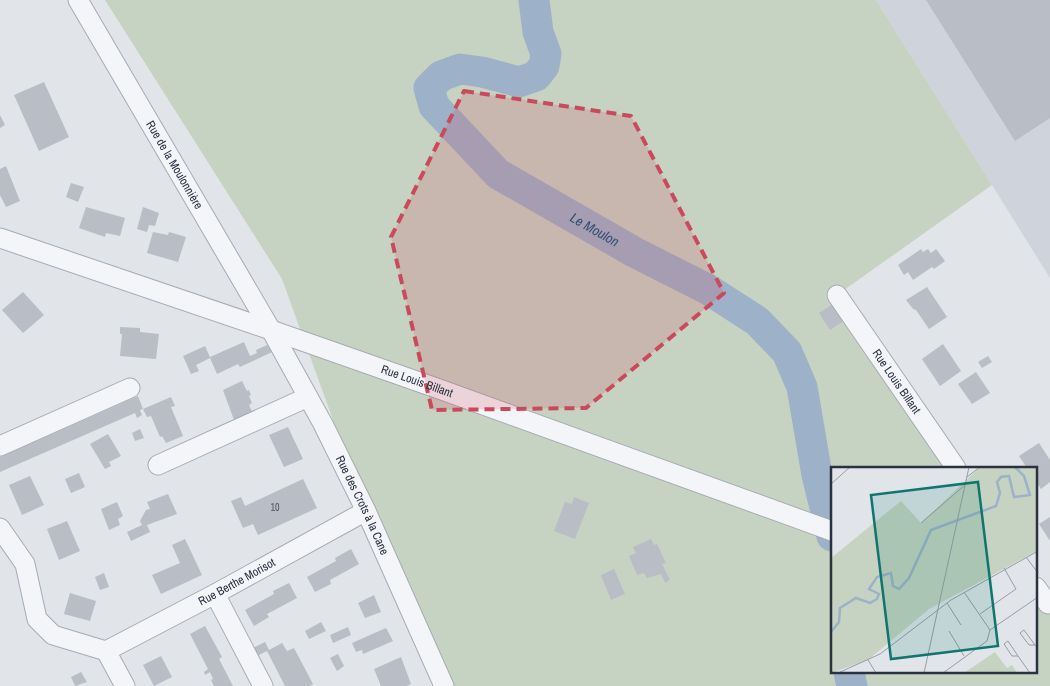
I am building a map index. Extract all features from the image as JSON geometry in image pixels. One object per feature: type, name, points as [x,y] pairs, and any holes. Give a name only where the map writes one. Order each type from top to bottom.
[{"type":"street","name":"Rue de la Moulonnière","points":[[78,0],[271,330]]},
{"type":"street","name":"Rue Louis Billant","points":[[0,238],[442,390],[831,531]]},
{"type":"street","name":"Rue Louis Billant","points":[[837,295],[955,467]]},
{"type":"street","name":"Rue des Crots à la Cane","points":[[271,330],[308,397],[366,511],[444,686]]},
{"type":"street","points":[[0,446],[130,388]]},
{"type":"street","points":[[158,466],[308,397]]},
{"type":"street","name":"Rue Berthe Morisot","points":[[106,651],[366,511]]},
{"type":"street","points":[[0,528],[25,564],[37,619],[53,635],[106,651],[125,686]]},
{"type":"street","points":[[1038,590],[1045,602]]},
{"type":"street","points":[[215,594],[263,686]]},
{"type":"highlighted area","points":[[464,91],[631,116],[724,293],[586,408],[432,410],[391,237]]},
{"type":"shaded area","points":[[876,0],[1050,0],[1050,278],[992,185]]},
{"type":"green space","points":[[105,0],[876,0],[992,185],[837,295],[955,467],[831,467],[831,674],[1038,674],[1038,589],[1050,604],[1050,686],[444,686],[366,511],[282,279]]},
{"type":"building","points":[[926,0],[1050,0],[1050,118],[1015,141]]},
{"type":"building","points":[[44,82],[69,137],[39,151],[14,95]]},
{"type":"building","points":[[0,115],[5,125],[0,128]]},
{"type":"building","points":[[6,166],[20,201],[6,207],[0,195],[0,169]]},
{"type":"building","points":[[71,183],[84,187],[78,202],[66,197]]},
{"type":"building","points":[[86,207],[125,218],[120,236],[106,233],[105,237],[79,228]]},
{"type":"building","points":[[143,207],[159,213],[155,226],[149,225],[147,232],[137,229]]},
{"type":"building","points":[[153,232],[168,235],[169,232],[186,237],[178,262],[147,253]]},
{"type":"building","points":[[921,249],[923,252],[928,249],[931,253],[936,249],[945,261],[913,280],[908,272],[904,275],[898,265]]},
{"type":"building","points":[[927,287],[947,317],[929,329],[916,310],[906,300]]},
{"type":"building","points":[[23,292],[44,315],[23,333],[2,310]]},
{"type":"building","points":[[836,302],[847,319],[830,330],[819,313]]},
{"type":"building","points":[[120,327],[140,328],[140,332],[159,334],[156,359],[120,356],[122,334],[120,334]]},
{"type":"building","points":[[244,342],[250,356],[257,353],[256,350],[267,345],[272,352],[240,367],[238,364],[217,374],[210,358],[196,365],[199,371],[191,374],[183,356],[205,346],[210,357]]},
{"type":"building","points":[[943,344],[961,371],[940,386],[922,359]]},
{"type":"building","points":[[988,356],[992,362],[982,368],[978,362]]},
{"type":"building","points":[[976,372],[990,393],[972,404],[958,384]]},
{"type":"building","points":[[242,381],[251,395],[249,396],[252,403],[249,405],[252,412],[234,420],[223,390]]},
{"type":"building","points":[[138,396],[143,409],[140,410],[142,415],[137,418],[135,413],[0,472],[0,457]]},
{"type":"building","points":[[171,397],[175,406],[171,407],[183,436],[166,443],[162,436],[160,437],[151,416],[147,417],[143,409]]},
{"type":"building","points":[[288,427],[303,459],[284,467],[269,435]]},
{"type":"building","points":[[140,429],[144,438],[135,441],[132,433]]},
{"type":"building","points":[[108,434],[121,456],[109,462],[111,466],[105,469],[90,444]]},
{"type":"building","points":[[1039,443],[1050,460],[1050,482],[1041,489],[1038,485],[1038,467],[1026,467],[1019,456]]},
{"type":"building","points":[[79,473],[85,487],[71,493],[65,479]]},
{"type":"building","points":[[30,476],[44,505],[22,515],[9,485]]},
{"type":"building","points":[[303,479],[317,508],[258,535],[253,524],[243,528],[231,501],[241,497],[245,506]]},
{"type":"building","points":[[168,494],[177,514],[147,525],[150,532],[131,541],[127,532],[142,525],[140,521],[146,510],[150,509],[147,502]]},
{"type":"building","points":[[574,497],[589,503],[575,539],[554,531],[565,502],[572,504]]},
{"type":"building","points":[[117,502],[123,516],[118,519],[120,525],[109,530],[101,509]]},
{"type":"building","points":[[1050,517],[1050,541],[1039,524]]},
{"type":"building","points":[[67,521],[80,551],[59,560],[47,529]]},
{"type":"building","points":[[185,539],[202,575],[161,594],[152,575],[180,563],[172,545]]},
{"type":"building","points":[[651,539],[654,545],[657,544],[666,563],[662,564],[670,580],[665,583],[661,574],[647,578],[644,573],[637,575],[629,556],[636,553],[633,547]]},
{"type":"building","points":[[351,549],[359,564],[330,580],[331,584],[315,592],[307,577],[336,561],[335,558]]},
{"type":"building","points":[[614,569],[625,594],[611,600],[601,575]]},
{"type":"building","points":[[104,573],[109,587],[100,590],[95,577]]},
{"type":"building","points":[[289,583],[297,598],[267,614],[269,617],[254,626],[245,610],[274,594],[273,591]]},
{"type":"building","points":[[70,593],[96,601],[90,621],[64,614]]},
{"type":"building","points":[[374,595],[381,612],[365,618],[358,603]]},
{"type":"building","points":[[321,622],[326,631],[309,639],[305,631]]},
{"type":"building","points":[[205,626],[222,657],[219,659],[233,686],[214,686],[210,672],[205,675],[204,672],[208,669],[190,634]]},
{"type":"building","points":[[348,627],[351,635],[333,643],[330,635]]},
{"type":"building","points":[[386,628],[393,641],[363,654],[362,650],[356,652],[352,643]]},
{"type":"building","points":[[265,642],[269,650],[282,643],[287,651],[294,648],[313,684],[310,686],[285,686],[267,651],[257,656],[253,648]]},
{"type":"building","points":[[338,654],[344,666],[337,671],[330,658]]},
{"type":"building","points":[[161,656],[172,677],[154,686],[143,665]]},
{"type":"building","points":[[401,657],[411,684],[407,686],[381,686],[374,669]]},
{"type":"building","points":[[81,672],[87,682],[75,686],[71,677]]},
{"type":"waterway","name":"Le Moulon","points":[[534,0],[538,32],[546,54],[544,66],[536,76],[519,82],[482,72],[460,69],[441,76],[429,88],[434,106],[498,174],[634,252],[709,290],[757,321],[787,352],[802,387],[817,475],[831,532]]},
{"type":"waterway","name":"Le Moulon","points":[[849,674],[852,686]]}]
